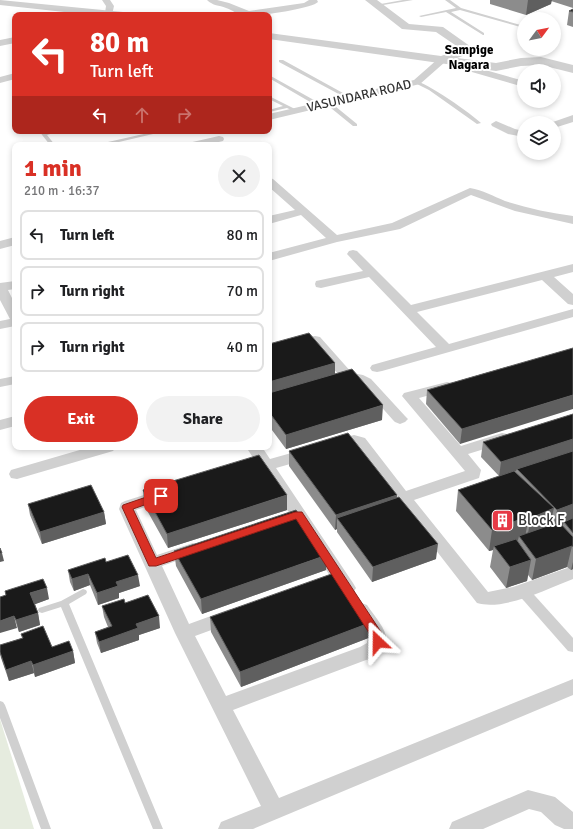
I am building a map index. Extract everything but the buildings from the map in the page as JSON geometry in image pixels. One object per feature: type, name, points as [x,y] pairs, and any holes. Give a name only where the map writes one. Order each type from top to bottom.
[{"type":"street","points":[[106,0],[110,6],[109,12]]},
{"type":"street","points":[[211,0],[218,4],[226,3],[240,12]]},
{"type":"street","points":[[261,12],[305,5],[314,2],[313,0]]},
{"type":"street","points":[[0,2],[99,12]]},
{"type":"street","points":[[374,3],[406,27],[439,29],[468,49],[467,51],[442,60]]},
{"type":"street","points":[[272,36],[496,67],[521,62],[541,61],[572,68]]},
{"type":"street","points":[[0,43],[12,41]]},
{"type":"street","name":"VASUNDARA ROAD","points":[[272,116],[291,109],[324,104],[417,82],[442,60]]},
{"type":"street","points":[[456,62],[461,66],[517,82]]},
{"type":"street","points":[[1,79],[12,77]]},
{"type":"street","points":[[561,122],[573,118]]},
{"type":"street","points":[[496,124],[517,133]]},
{"type":"street","points":[[214,134],[223,142]]},
{"type":"street","points":[[272,184],[336,239]]},
{"type":"street","points":[[272,256],[336,239],[396,226],[470,191],[478,192],[499,202],[539,215],[573,220]]},
{"type":"street","points":[[272,219],[303,211]]},
{"type":"street","points":[[0,245],[12,242]]},
{"type":"street","points":[[353,254],[446,349]]},
{"type":"street","points":[[408,310],[573,268]]},
{"type":"street","points":[[321,284],[372,273]]},
{"type":"street","points":[[544,276],[573,301]]},
{"type":"street","points":[[12,286],[0,288],[12,311]]},
{"type":"street","points":[[376,368],[573,313]]},
{"type":"street","points":[[0,325],[12,323]]},
{"type":"street","points":[[300,344],[315,340],[348,377]]},
{"type":"street","points":[[320,385],[348,377],[358,378],[366,382],[400,419]]},
{"type":"street","points":[[0,383],[12,381]]},
{"type":"street","points":[[386,403],[461,382]]},
{"type":"street","points":[[403,498],[473,474],[473,470],[409,396]]},
{"type":"street","points":[[0,425],[12,422]]},
{"type":"street","points":[[457,452],[515,434]]},
{"type":"street","points":[[229,476],[354,440],[359,440],[483,598],[491,599],[573,572]]},
{"type":"street","points":[[17,474],[98,450]]},
{"type":"street","points":[[221,706],[367,652],[374,648],[378,642],[377,635],[332,578],[291,517],[266,465],[256,450]]},
{"type":"street","points":[[176,491],[127,507],[184,633],[275,811]]},
{"type":"street","points":[[153,563],[211,544]]},
{"type":"street","points":[[522,590],[573,647]]},
{"type":"street","points":[[184,633],[243,611]]},
{"type":"street","points":[[230,829],[573,687]]},
{"type":"street","points":[[460,829],[528,799],[547,804],[563,818],[573,823]]},
{"type":"lane","points":[[374,3],[411,0]]},
{"type":"lane","points":[[447,0],[460,9],[517,25]]},
{"type":"lane","points":[[421,16],[460,9]]},
{"type":"lane","points":[[447,11],[482,34]]},
{"type":"lane","points":[[281,61],[350,98]]},
{"type":"lane","points":[[272,78],[324,104],[355,125]]},
{"type":"lane","points":[[417,82],[432,89],[479,123]]},
{"type":"lane","points":[[272,98],[291,109]]},
{"type":"lane","points":[[272,111],[291,109]]},
{"type":"lane","points":[[44,134],[50,142]]},
{"type":"lane","points":[[112,142],[150,134]]},
{"type":"lane","points":[[42,610],[64,603],[83,592]]},
{"type":"lane","points":[[64,603],[158,829]]},
{"type":"lane","points":[[0,705],[46,829]]},
{"type":"shaded area","points":[[0,719],[34,829],[0,829]]},
{"type":"place","name":"Block F","points":[[502,520]]},
{"type":"district","name":"Sampige Nagara","points":[[469,58]]},
{"type":"route","points":[[161,496],[127,507],[153,563],[298,514],[377,635],[378,642]]}]
